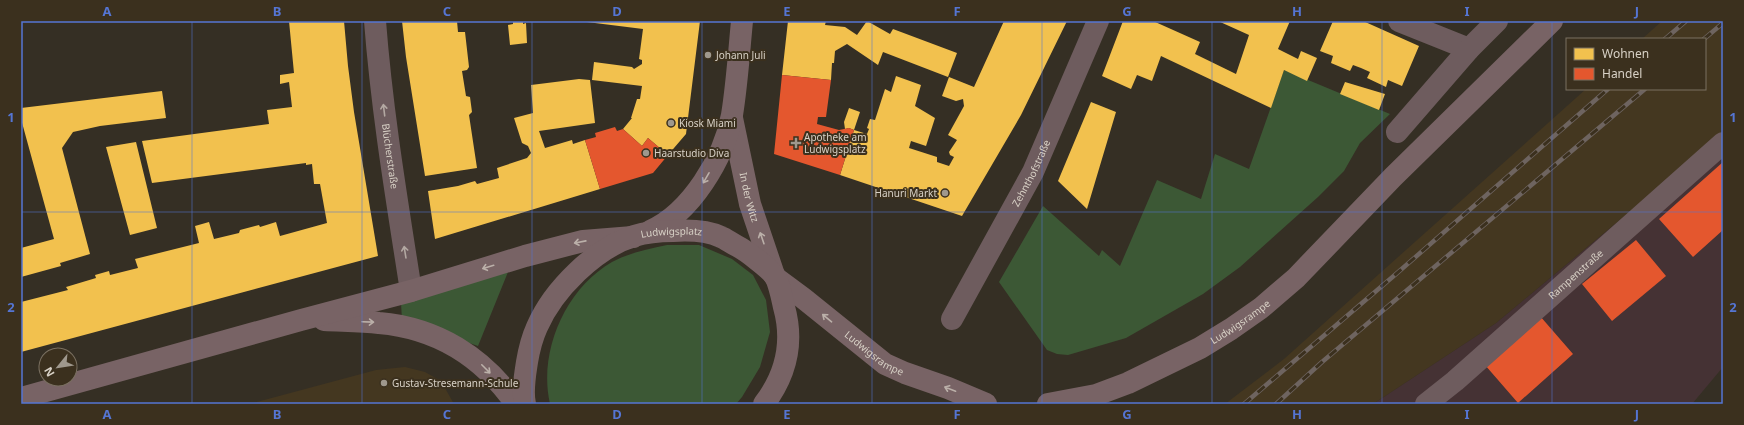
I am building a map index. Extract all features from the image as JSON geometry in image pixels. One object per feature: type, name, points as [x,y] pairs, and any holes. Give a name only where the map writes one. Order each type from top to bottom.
[{"type":"main road","name":"In der Witz","points":[[639,235],[660,227],[685,207],[698,191],[719,154],[732,116],[742,21]]},
{"type":"main road","name":"Ludwigsrampe","points":[[1048,404],[1096,395],[1128,383],[1200,348],[1231,329],[1260,308],[1296,278],[1393,177],[1552,21]]},
{"type":"main road","name":"In der Witz","points":[[732,116],[750,204],[775,277]]},
{"type":"main road","name":"Ludwigsplatz","points":[[525,404],[525,375],[529,351],[537,327],[552,302],[572,278],[591,260],[608,249],[639,235],[695,230],[720,236],[745,250],[775,277]]},
{"type":"main road","points":[[22,398],[301,320],[411,291],[525,256],[583,241],[639,235]]},
{"type":"main road","points":[[764,404],[777,382],[787,358],[789,336],[786,316],[775,277]]},
{"type":"main road","name":"Ludwigsrampe","points":[[775,277],[885,364],[986,404]]},
{"type":"main road","points":[[301,320],[380,323],[426,334],[466,352],[504,386],[516,404]]},
{"type":"street","name":"Blücherstraße","points":[[376,21],[379,72],[389,151],[411,291]]},
{"type":"street","name":"Zehnthofstraße","points":[[952,319],[1033,172],[1098,21]]},
{"type":"street","points":[[1399,21],[1429,28],[1469,49]]},
{"type":"street","points":[[1397,132],[1469,49],[1497,21]]},
{"type":"street","name":"Rampenstraße","points":[[1426,404],[1455,381],[1723,143]]},
{"type":"shaded area","points":[[1662,21],[1723,21],[1723,134],[1496,323],[1373,404],[1225,404],[1284,359],[1585,90],[1706,90],[1706,38],[1643,38]]},
{"type":"shaded area","points":[[1723,134],[1723,367],[1692,404],[1373,404],[1496,323]]},
{"type":"shaded area","name":"Gustav-Stresemann-Schule","points":[[405,367],[425,372],[441,381],[454,404],[249,404],[376,370]]},
{"type":"green space","points":[[1284,70],[1390,114],[1360,143],[1344,171],[1318,197],[1240,267],[1203,294],[1126,338],[1068,355],[1057,354],[1047,350],[999,282],[1043,206],[1099,256],[1102,250],[1120,266],[1157,180],[1201,199],[1215,154],[1249,169]]},
{"type":"green space","points":[[667,245],[699,245],[732,259],[753,275],[766,300],[770,332],[760,367],[742,397],[736,404],[550,404],[547,384],[548,364],[552,343],[559,324],[569,305],[581,288],[595,274],[618,259]]},
{"type":"green space","points":[[508,272],[478,346],[402,320],[401,303]]},
{"type":"building: Wohnen","points":[[289,21],[344,21],[354,112],[378,256],[21,352],[21,302],[68,290],[66,287],[96,278],[95,275],[109,271],[110,275],[138,268],[135,259],[199,243],[195,226],[209,222],[214,239],[239,233],[240,230],[259,225],[260,227],[276,222],[280,236],[327,223],[320,184],[314,184],[312,164],[306,165],[306,163],[152,183],[142,141],[269,124],[267,110],[292,107],[289,82],[280,84],[280,75],[294,73]]},
{"type":"building: Wohnen","points":[[402,21],[457,21],[458,32],[465,32],[469,67],[467,70],[462,71],[466,96],[470,97],[472,112],[469,115],[477,168],[425,176],[406,57]]},
{"type":"building: Wohnen","points":[[513,21],[523,21],[523,24],[526,23],[527,43],[510,45],[508,25],[513,24]]},
{"type":"building: Wohnen","points":[[579,21],[700,21],[686,134],[668,155],[648,138],[642,146],[623,129],[632,118],[637,99],[640,99],[642,86],[592,80],[594,62],[632,67],[634,69],[642,64],[642,60],[639,59],[643,29]]},
{"type":"building: Wohnen","points":[[788,21],[826,21],[825,25],[845,27],[857,35],[867,21],[890,34],[893,29],[957,53],[948,77],[883,52],[878,65],[847,44],[835,51],[834,63],[832,63],[831,80],[782,75]]},
{"type":"building: Wohnen","points":[[1004,21],[1067,21],[1021,115],[962,216],[840,175],[854,130],[867,134],[870,119],[875,120],[885,89],[891,92],[896,76],[921,85],[915,106],[935,118],[926,146],[911,141],[909,148],[937,157],[937,162],[949,166],[954,157],[950,155],[949,152],[957,140],[948,135],[964,106],[963,99],[956,101],[942,96],[949,77],[974,87]]},
{"type":"building: Wohnen","points":[[1123,21],[1153,21],[1200,42],[1195,54],[1236,74],[1249,35],[1218,21],[1290,21],[1278,49],[1298,59],[1301,51],[1317,58],[1307,81],[1284,70],[1271,108],[1161,56],[1152,81],[1137,75],[1131,89],[1102,76]]},
{"type":"building: Wohnen","points":[[1333,21],[1363,21],[1419,46],[1402,86],[1388,80],[1386,87],[1367,78],[1370,72],[1361,68],[1353,65],[1350,71],[1331,63],[1333,56],[1320,51]]},
{"type":"building: Wohnen","points":[[579,79],[590,80],[595,123],[539,131],[545,148],[572,140],[573,144],[585,140],[600,189],[435,239],[428,191],[458,186],[475,181],[477,184],[499,178],[497,168],[527,158],[531,153],[528,146],[522,143],[514,118],[533,113],[531,85]]},
{"type":"building: Wohnen","points":[[1345,82],[1385,94],[1379,110],[1340,94]]},
{"type":"building: Wohnen","points":[[162,91],[166,118],[100,126],[73,132],[62,148],[90,254],[60,263],[61,266],[21,277],[21,248],[54,239],[21,119],[21,108]]},
{"type":"building: Wohnen","points":[[1091,102],[1116,112],[1087,209],[1058,181]]},
{"type":"building: Wohnen","points":[[849,108],[860,112],[854,130],[849,128],[845,129],[844,122]]},
{"type":"building: Wohnen","points":[[136,142],[157,228],[130,235],[106,147]]},
{"type":"building: Handel","points":[[782,75],[831,80],[826,117],[818,117],[817,124],[839,130],[849,128],[854,130],[840,175],[774,154]]},
{"type":"building: Handel","points":[[615,127],[617,131],[623,129],[642,146],[648,138],[668,155],[653,173],[600,189],[585,140],[596,137],[595,133]]},
{"type":"building: Handel","points":[[1723,162],[1723,230],[1693,257],[1659,219]]},
{"type":"building: Handel","points":[[1636,240],[1666,276],[1612,321],[1582,284]]},
{"type":"building: Handel","points":[[1540,316],[1573,354],[1518,403],[1485,365]]},
{"type":"railway","points":[[1666,38],[1686,21]]},
{"type":"railway","points":[[1705,38],[1723,23]]},
{"type":"railway","points":[[1244,404],[1607,90]]},
{"type":"railway","points":[[1276,404],[1322,362],[1644,90]]},
{"type":"place","name":"Johann Juli","points":[[708,55]]},
{"type":"place","name":"Kiosk Miami","points":[[671,123]]},
{"type":"place","name":"Apotheke am Ludwigsplatz","points":[[796,143]]},
{"type":"place","name":"Haarstudio Diva","points":[[646,153]]},
{"type":"place","name":"Hanuri Markt","points":[[945,193]]},
{"type":"place","name":"Gustav-Stresemann-Schule","points":[[384,383]]}]
